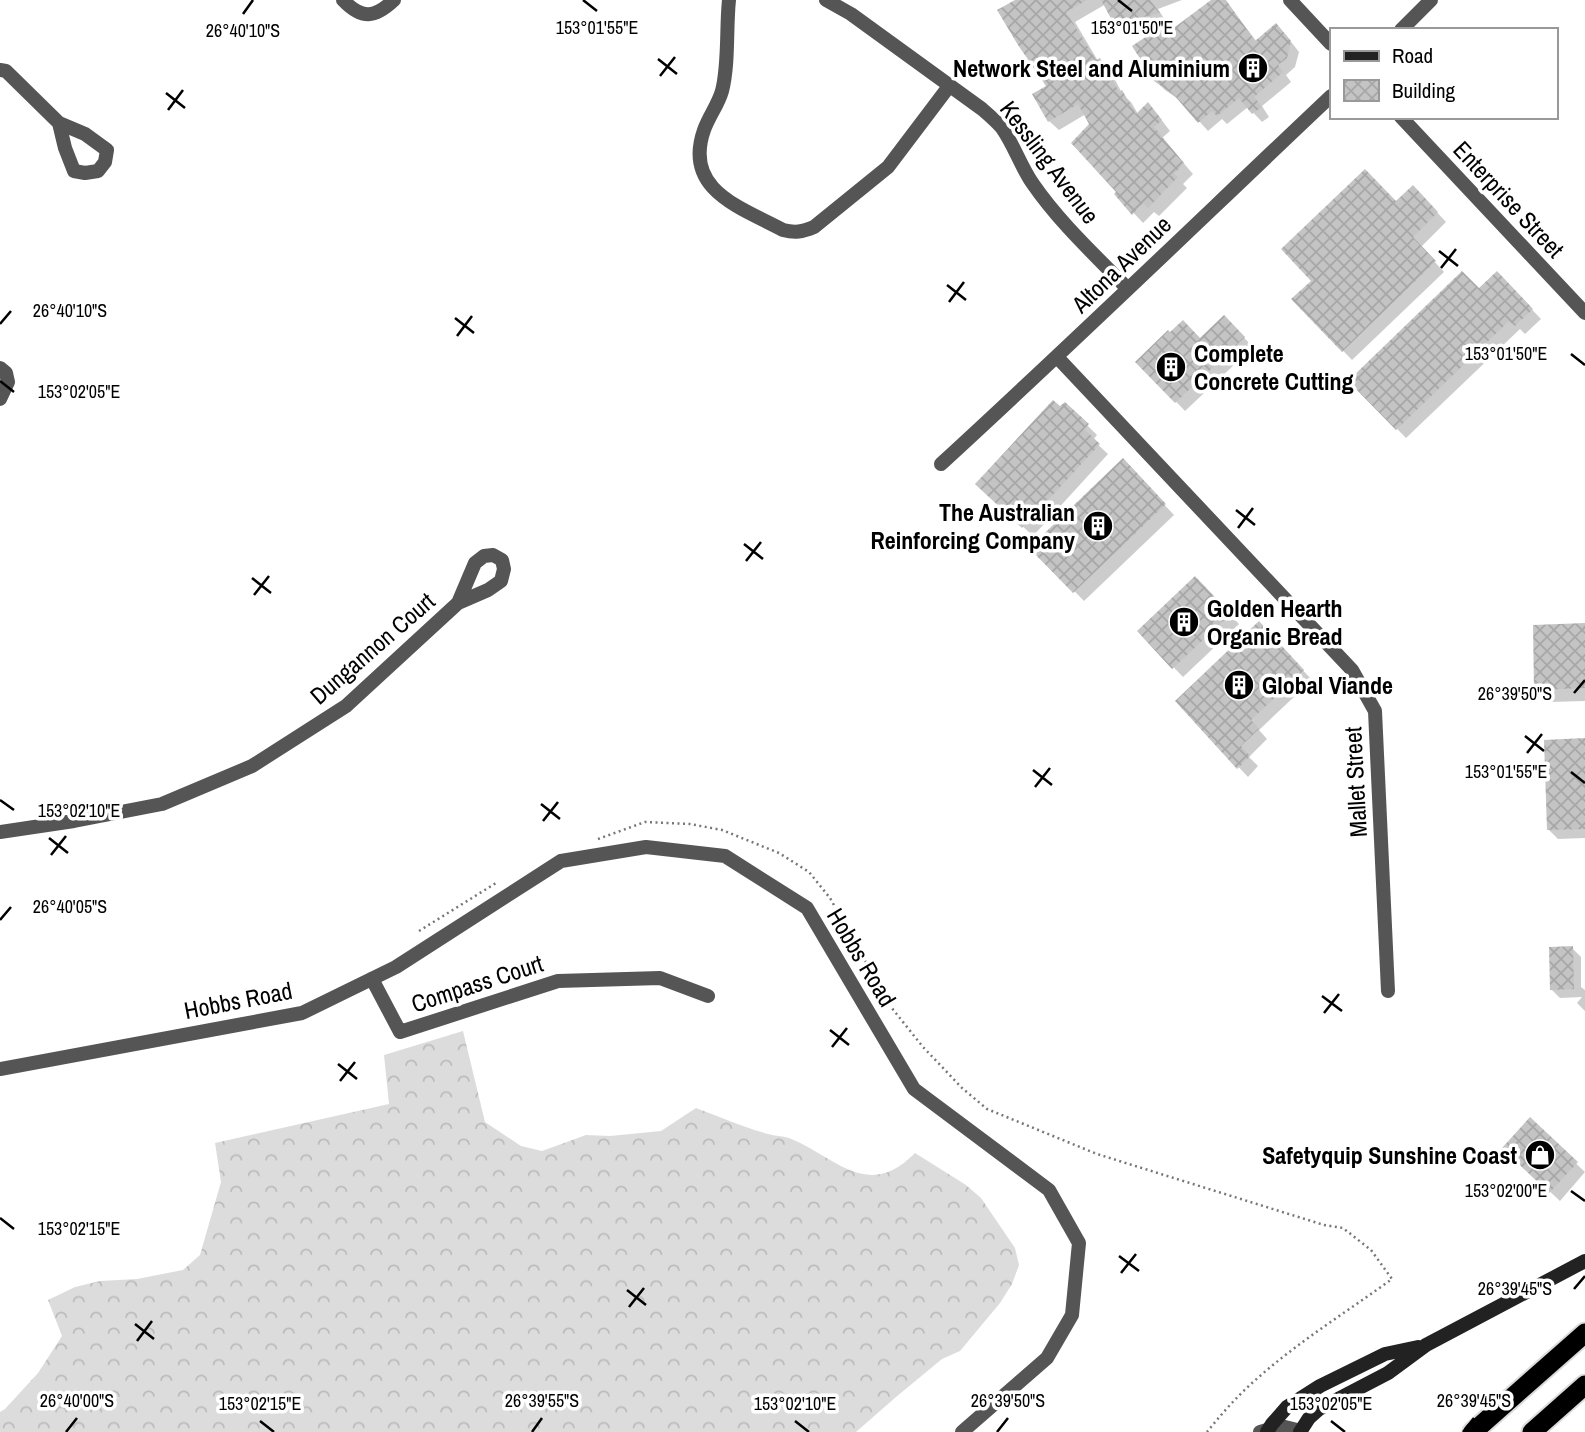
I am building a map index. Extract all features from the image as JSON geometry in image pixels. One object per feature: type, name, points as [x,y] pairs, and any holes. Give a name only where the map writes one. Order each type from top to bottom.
[{"type":"highway","points":[[1473,1432],[1585,1333]]},
{"type":"highway","points":[[1532,1432],[1585,1385]]},
{"type":"main road","points":[[1301,1431],[1319,1409],[1388,1373],[1426,1345],[1585,1261]]},
{"type":"main road","points":[[1266,1431],[1287,1407],[1320,1386],[1385,1354],[1426,1345]]},
{"type":"street","points":[[343,0],[359,13],[368,15],[377,13],[394,0]]},
{"type":"street","points":[[729,0],[724,78],[717,104],[701,139],[700,167],[715,191],[783,230],[803,232],[814,227],[880,174],[950,85]]},
{"type":"street","name":"Kessling Avenue","points":[[826,0],[851,14],[982,109],[1003,130],[1040,194],[1127,288]]},
{"type":"street","points":[[1290,0],[1330,43]]},
{"type":"street","points":[[1403,28],[1432,0]]},
{"type":"street","points":[[0,70],[6,71],[59,123]]},
{"type":"street","name":"Altona Avenue","points":[[941,464],[1330,97]]},
{"type":"street","name":"Enterprise Street","points":[[1403,119],[1585,313]]},
{"type":"street","name":"Mallet Street","points":[[1057,357],[1352,670],[1375,710],[1388,991]]},
{"type":"street","points":[[0,368],[6,373],[8,382],[0,399]]},
{"type":"street","name":"Dungannon Court","points":[[0,832],[162,804],[252,766],[346,706],[458,603]]},
{"type":"street","name":"Hobbs Road","points":[[0,1069],[302,1013],[397,967],[561,861],[646,847],[726,856],[807,908],[914,1089],[1049,1190],[1079,1243],[1072,1315],[1047,1358],[962,1432]]},
{"type":"street","name":"Compass Court","points":[[372,979],[400,1032],[558,981],[660,978],[708,996]]},
{"type":"street","points":[[1266,1431],[1281,1426],[1301,1431]]},
{"type":"path","points":[[595,840],[645,822],[690,824],[722,830],[779,853],[809,873],[830,898],[891,1007],[923,1047],[962,1088],[987,1109],[1097,1154],[1324,1225],[1343,1228],[1371,1250],[1392,1279],[1257,1378],[1208,1432]]},
{"type":"path","points":[[419,931],[504,880]]},
{"type":"green space","points":[[463,1031],[485,1122],[521,1146],[542,1151],[586,1135],[610,1136],[661,1131],[696,1108],[771,1135],[789,1138],[836,1164],[866,1175],[882,1174],[898,1167],[915,1153],[966,1185],[981,1198],[1015,1248],[1019,1265],[1012,1284],[1000,1303],[960,1351],[942,1359],[856,1432],[0,1432],[0,1412],[38,1373],[62,1336],[48,1300],[75,1287],[100,1281],[137,1279],[183,1270],[200,1255],[221,1182],[215,1143],[389,1104],[384,1055]]},
{"type":"building","points":[[1015,0],[1087,0],[1066,12],[1096,60],[1100,58],[1119,92],[1122,90],[1136,114],[1148,102],[1162,120],[1154,127],[1184,163],[1174,174],[1178,177],[1148,208],[1143,203],[1132,215],[1114,194],[1116,192],[1071,143],[1089,124],[1078,104],[1048,122],[1032,94],[1046,86],[997,10]]},
{"type":"building","points":[[1101,0],[1150,0],[1160,13],[1114,24]]},
{"type":"building","points":[[1211,0],[1226,0],[1255,41],[1276,23],[1291,41],[1287,58],[1278,65],[1283,72],[1254,97],[1262,107],[1252,114],[1239,98],[1217,116],[1212,111],[1198,123],[1174,95],[1154,81],[1132,46],[1171,20],[1175,27]]},
{"type":"building","points":[[1365,169],[1396,201],[1413,185],[1438,212],[1413,237],[1436,261],[1342,352],[1291,299],[1311,281],[1281,249]]},
{"type":"building","points":[[1462,271],[1479,288],[1497,271],[1533,309],[1515,326],[1509,321],[1396,430],[1348,381]]},
{"type":"building","points":[[1224,315],[1245,337],[1175,403],[1135,362],[1168,330],[1170,332],[1183,320],[1200,338]]},
{"type":"building","points":[[1053,400],[1060,406],[1065,402],[1089,424],[1084,429],[1100,444],[1022,528],[975,484]]},
{"type":"building","name":"The Australian Reinforcing Company","points":[[1123,458],[1166,504],[1073,593],[1029,548]]},
{"type":"building","name":"Golden Hearth Organic Bread","points":[[1195,576],[1231,614],[1172,669],[1137,631]]},
{"type":"building","name":"Global Viande","points":[[1259,621],[1304,670],[1251,720],[1259,729],[1241,746],[1250,756],[1237,769],[1175,701]]},
{"type":"building","points":[[1585,623],[1585,688],[1534,690],[1533,625]]},
{"type":"building","points":[[1585,738],[1585,829],[1547,830],[1544,740]]},
{"type":"building","points":[[1573,946],[1574,989],[1550,990],[1549,947]]},
{"type":"building","name":"Safetyquip Sunshine Coast","points":[[1530,1117],[1578,1162],[1549,1193],[1502,1148]]},
{"type":"place","name":"Network Steel and Aluminium","points":[[1253,68]]},
{"type":"place","name":"Complete Concrete Cutting","points":[[1171,367]]},
{"type":"place","name":"The Australian Reinforcing Company","points":[[1098,526]]},
{"type":"place","name":"Golden Hearth Organic Bread","points":[[1184,622]]},
{"type":"place","name":"Global Viande","points":[[1239,685]]},
{"type":"place","name":"Safetyquip Sunshine Coast","points":[[1540,1155]]}]
